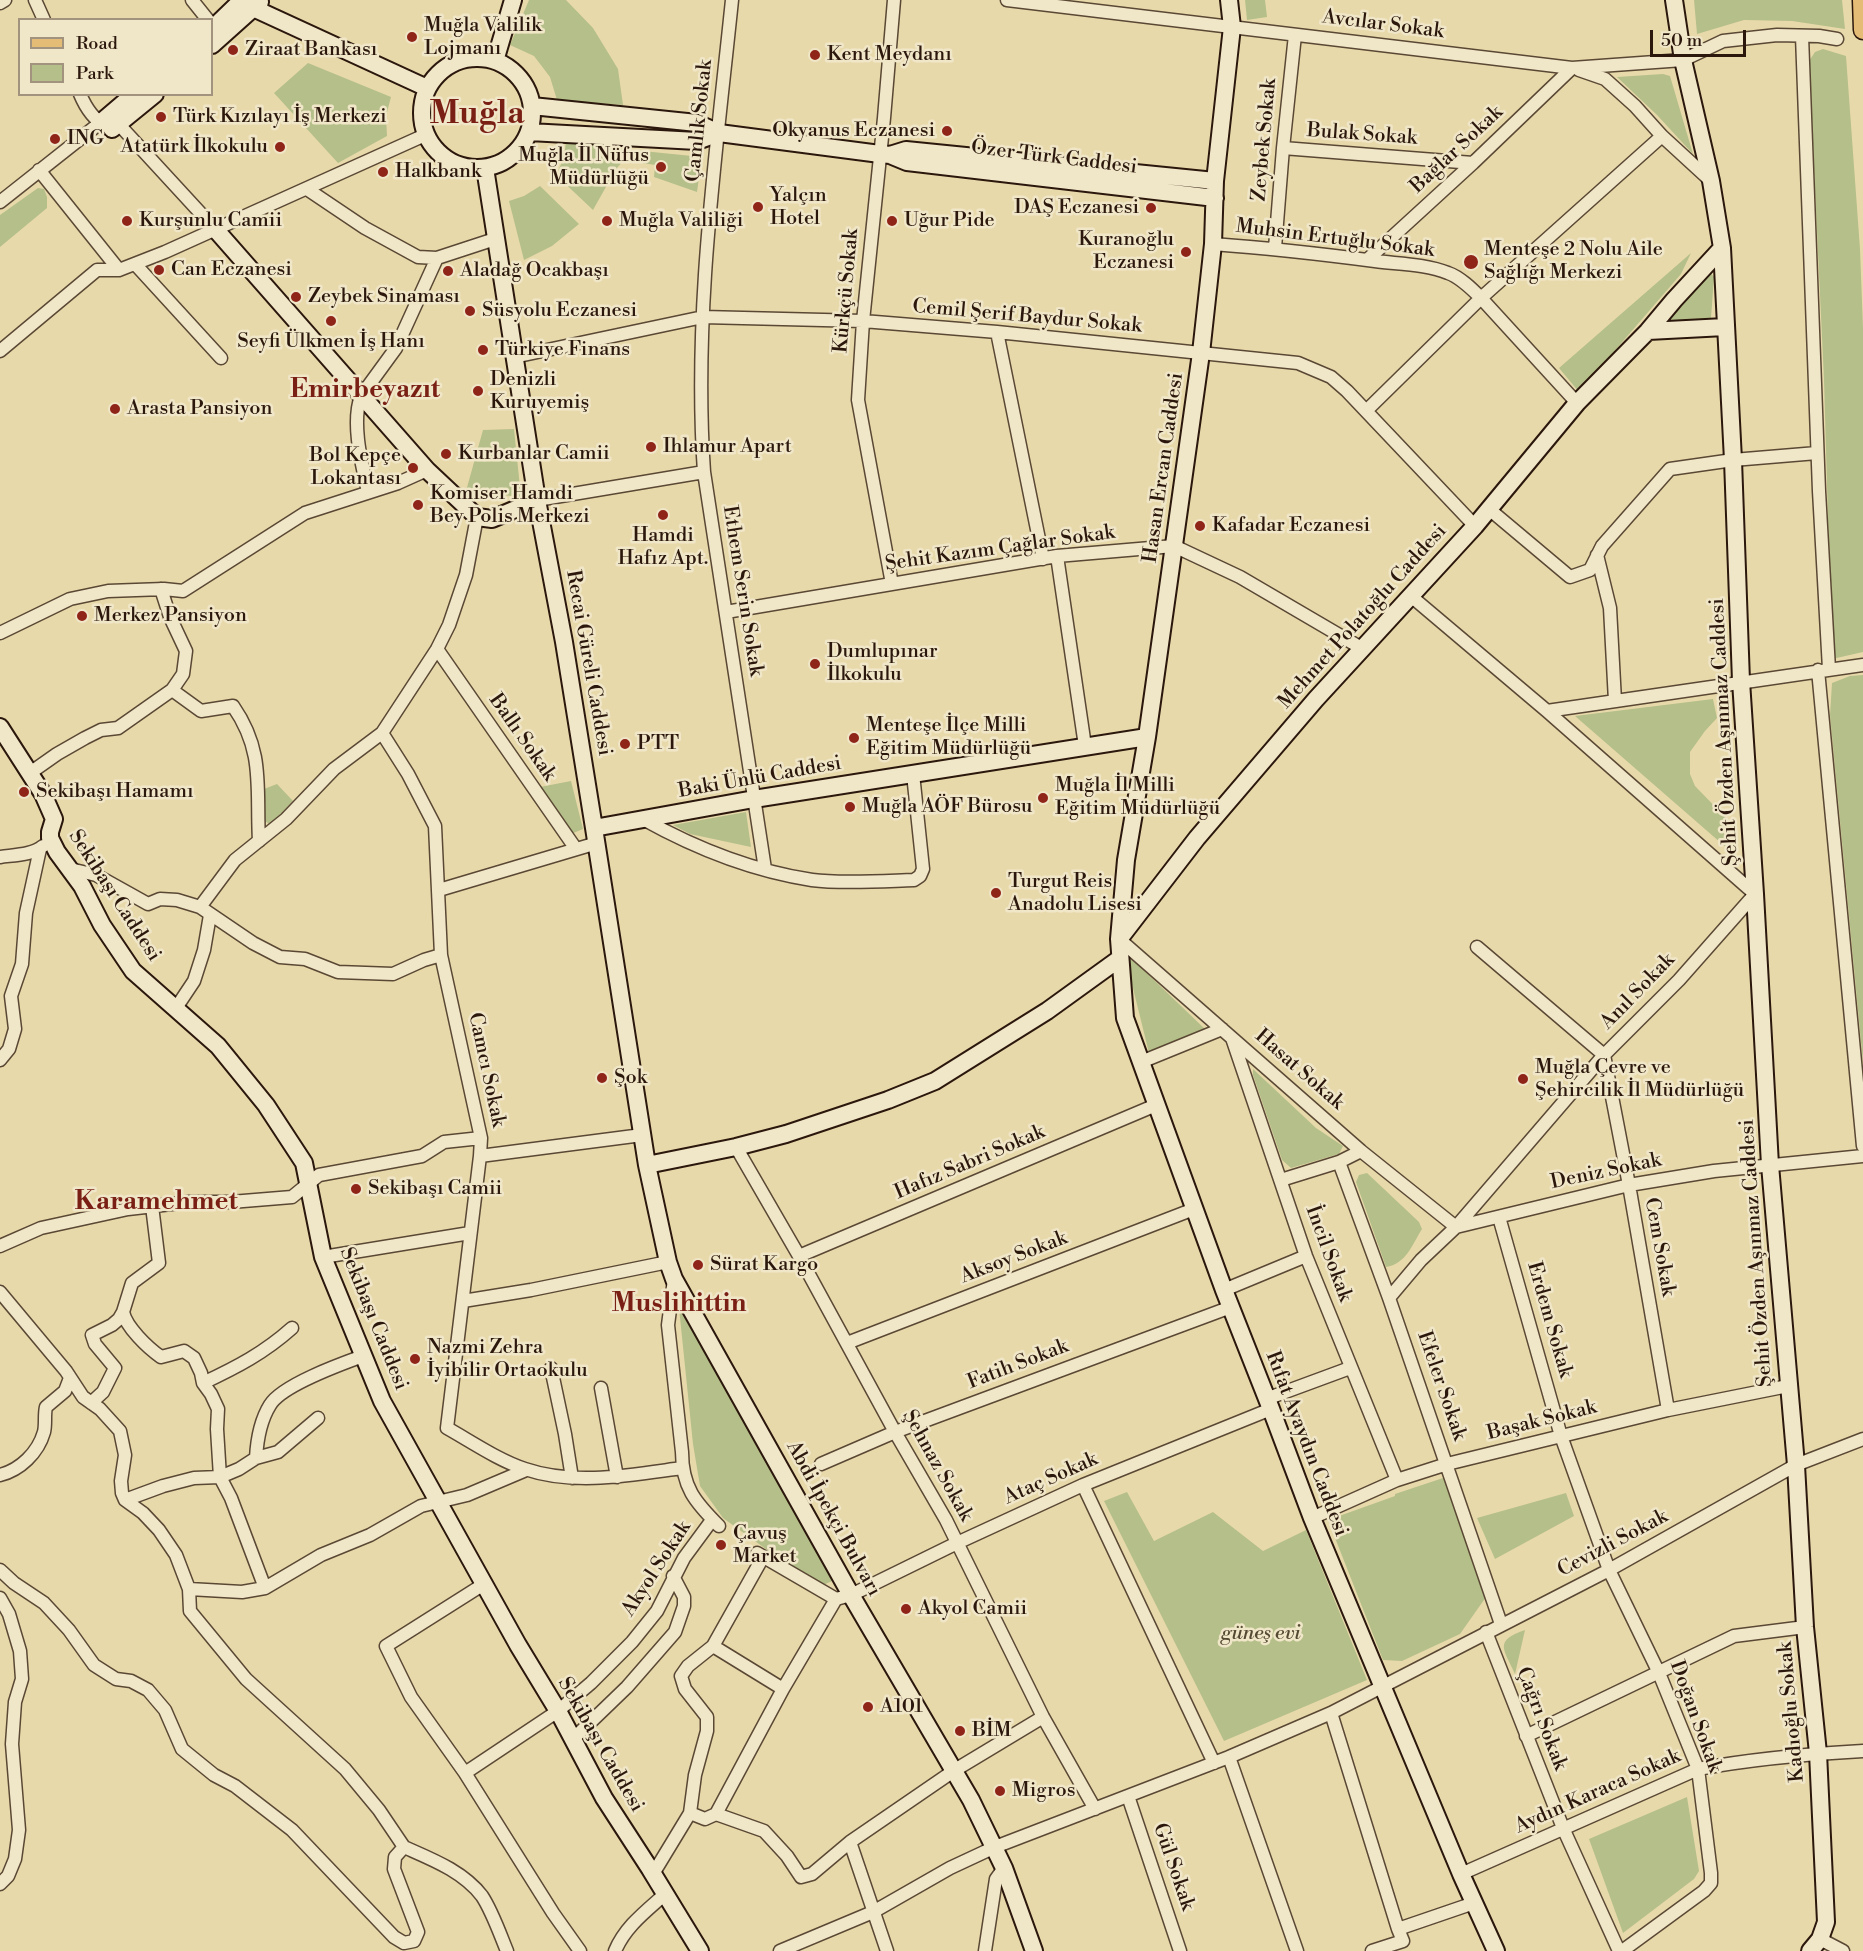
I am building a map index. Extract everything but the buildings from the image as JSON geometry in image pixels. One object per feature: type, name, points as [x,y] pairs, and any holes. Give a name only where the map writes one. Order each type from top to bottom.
[{"type":"main road","points":[[1862,0],[1863,30]]},
{"type":"street","points":[[0,3],[5,0]]},
{"type":"street","points":[[35,0],[43,18]]},
{"type":"street","points":[[192,0],[206,18]]},
{"type":"street","points":[[495,61],[513,0]]},
{"type":"street","name":"Çamlık Sokak","points":[[703,317],[702,300],[732,0]]},
{"type":"street","name":"Kürkçü Sokak","points":[[892,584],[858,400],[863,321],[885,154],[894,0]]},
{"type":"street","name":"Avcılar Sokak","points":[[1007,0],[1572,68],[1683,60]]},
{"type":"street","name":"Hasan Ercan Caddesi","points":[[1119,939],[1126,860],[1174,546],[1214,244],[1215,181],[1232,27],[1229,0]]},
{"type":"street","name":"Şehit Özden Aşınmaz Caddesi","points":[[1674,0],[1683,60],[1711,181],[1722,248],[1741,681],[1770,1165],[1796,1465]]},
{"type":"street","points":[[213,24],[249,3]]},
{"type":"street","points":[[213,44],[249,3]]},
{"type":"street","points":[[249,3],[427,88]]},
{"type":"street","name":"Zeybek Sokak","points":[[1275,248],[1295,35]]},
{"type":"street","points":[[1683,60],[1723,41],[1777,35],[1837,39]]},
{"type":"street","points":[[1802,36],[1824,670],[1863,1146]]},
{"type":"street","points":[[482,58],[495,61],[516,74],[524,83],[532,106],[529,132],[523,145],[499,164],[485,168],[463,167],[443,158],[425,135],[421,111],[427,88],[444,68],[456,61],[482,58]]},
{"type":"street","points":[[1572,68],[1605,79],[1711,181]]},
{"type":"street","name":"Bağlar Sokak","points":[[1367,260],[1572,68]]},
{"type":"street","points":[[81,96],[84,104],[110,123],[216,230],[427,470],[477,517],[492,519],[537,500],[704,472]]},
{"type":"street","points":[[110,123],[132,96]]},
{"type":"street","points":[[0,202],[39,170],[152,96]]},
{"type":"street","name":"Özer Türk Caddesi","points":[[532,106],[697,123],[719,133],[885,154],[907,162],[1215,198]]},
{"type":"street","name":"Özer Türk Caddesi","points":[[529,132],[697,141],[719,133]]},
{"type":"street","points":[[0,351],[97,270],[120,270],[135,264],[216,230],[425,135]]},
{"type":"street","points":[[1366,411],[1481,298],[1662,136]]},
{"type":"street","name":"Bulak Sokak","points":[[1283,148],[1473,163]]},
{"type":"street","name":"Özer Türk Caddesi","points":[[885,154],[906,150],[1215,181]]},
{"type":"street","name":"Recai Güreli Caddesi","points":[[485,168],[537,500],[564,642],[646,1165]]},
{"type":"street","points":[[39,170],[120,270]]},
{"type":"street","points":[[307,189],[365,228],[418,257],[437,258],[495,239]]},
{"type":"street","name":"Muhsin Ertuğlu Sokak","points":[[1214,244],[1275,248],[1421,266],[1449,273],[1473,289],[1577,403]]},
{"type":"street","name":"Mehmet Polatoğlu Caddesi","points":[[1119,939],[1197,838],[1316,699],[1475,526],[1577,403],[1648,331],[1722,248]]},
{"type":"street","points":[[368,492],[358,450],[358,404],[361,396],[396,348],[437,258]]},
{"type":"street","points":[[135,264],[221,358]]},
{"type":"street","name":"Cemil Şerif Baydur Sokak","points":[[514,357],[703,317],[863,321],[997,332],[1298,363],[1331,377],[1475,526]]},
{"type":"street","name":"Ethem Serin Sokak","points":[[703,317],[700,416],[704,472],[765,869]]},
{"type":"street","points":[[1648,331],[1725,327]]},
{"type":"street","points":[[997,332],[1043,559]]},
{"type":"street","points":[[1489,509],[1570,577],[1590,570],[1602,546],[1670,469],[1733,460],[1817,453]]},
{"type":"street","points":[[0,633],[70,599],[108,591],[161,589],[183,591],[305,513],[398,483],[427,470]]},
{"type":"street","points":[[176,1008],[194,981],[204,950],[205,911],[235,860],[286,819],[334,769],[382,733],[437,649],[449,625],[466,575],[477,517]]},
{"type":"street","name":"Şehit Kazım Çağlar Sokak","points":[[726,612],[1057,556],[1174,546],[1240,576],[1363,649]]},
{"type":"street","points":[[1597,555],[1610,608],[1615,701]]},
{"type":"street","points":[[1057,556],[1085,746]]},
{"type":"street","points":[[30,773],[85,738],[101,730],[118,728],[172,690],[183,674],[186,651],[170,618],[161,589]]},
{"type":"street","points":[[1412,597],[1547,711],[1755,894]]},
{"type":"street","name":"Ballı Sokak","points":[[437,649],[576,849]]},
{"type":"street","points":[[1547,711],[1863,664]]},
{"type":"street","points":[[172,690],[201,711],[232,706],[245,724],[257,763],[259,841]]},
{"type":"street","name":"Sekibaşı Caddesi","points":[[0,727],[43,794],[54,819],[45,843],[70,869],[82,886],[102,925],[133,971],[218,1046],[266,1105],[304,1163],[323,1257],[382,1401],[558,1711],[604,1798],[700,1951]]},
{"type":"street","name":"Camcı Sokak","points":[[382,733],[408,774],[435,826],[441,955],[481,1138],[447,1428],[526,1470]]},
{"type":"street","name":"Baki Ünlü Caddesi","points":[[595,835],[643,819],[754,799],[1146,737]]},
{"type":"street","points":[[643,819],[675,837],[725,857],[813,880],[914,880],[923,869],[913,774]]},
{"type":"street","points":[[439,890],[576,849],[595,835]]},
{"type":"street","points":[[0,857],[45,843]]},
{"type":"street","points":[[0,1060],[9,1048],[15,1029],[11,996],[22,964],[26,913],[45,843]]},
{"type":"street","points":[[70,869],[96,875],[148,904],[160,899],[177,900],[205,911],[253,943],[280,957],[305,958],[338,972],[393,974],[441,955]]},
{"type":"street","name":"Anıl Sokak","points":[[1456,1227],[1604,1055],[1678,980],[1755,894]]},
{"type":"street","name":"Rıfat Ayaydın Caddesi","points":[[1119,939],[1125,1018],[1224,1290],[1312,1518],[1461,1874],[1496,1951]]},
{"type":"street","name":"Hasat Sokak","points":[[1119,939],[1361,1151],[1456,1227]]},
{"type":"street","points":[[1477,947],[1604,1055]]},
{"type":"street","points":[[646,1165],[736,1147],[786,1134],[888,1100],[935,1081],[1047,1011],[1119,959]]},
{"type":"street","points":[[1141,1062],[1227,1033]]},
{"type":"street","name":"İncil Sokak","points":[[1227,1033],[1281,1180],[1306,1256],[1397,1480]]},
{"type":"street","name":"Cem Sokak","points":[[1604,1055],[1668,1410]]},
{"type":"street","name":"Hafız Sabri Sokak","points":[[799,1256],[1156,1105]]},
{"type":"street","points":[[480,1156],[642,1135]]},
{"type":"street","points":[[0,1246],[41,1228],[128,1209],[291,1197],[319,1175],[422,1156],[444,1142],[481,1138]]},
{"type":"street","name":"Şehnaz Sokak","points":[[736,1147],[946,1520],[1043,1717],[1095,1809]]},
{"type":"street","points":[[1281,1180],[1339,1162],[1361,1151]]},
{"type":"street","name":"Deniz Sokak","points":[[1456,1227],[1629,1185],[1714,1171],[1863,1156]]},
{"type":"street","name":"Efeler Sokak","points":[[1339,1162],[1389,1298],[1502,1624]]},
{"type":"street","name":"Abdi İpekçi Bulvarı","points":[[646,1165],[674,1279],[844,1597],[955,1770],[995,1846],[1034,1951]]},
{"type":"street","points":[[152,1206],[159,1263],[132,1283],[123,1312],[125,1320],[150,1349],[161,1357],[184,1351],[194,1358],[203,1383],[218,1409],[220,1477],[231,1498],[265,1588]]},
{"type":"street","name":"Aksoy Sokak","points":[[847,1343],[1194,1209]]},
{"type":"street","name":"Erdem Sokak","points":[[1499,1217],[1561,1436],[1609,1570]]},
{"type":"street","points":[[1389,1298],[1421,1260],[1456,1227]]},
{"type":"street","points":[[323,1257],[470,1233]]},
{"type":"street","points":[[1224,1290],[1306,1256]]},
{"type":"street","points":[[463,1301],[531,1290],[668,1262]]},
{"type":"street","points":[[189,1589],[242,1592],[265,1588],[321,1555],[370,1535],[421,1506],[467,1495],[526,1470],[572,1478],[616,1477],[682,1468],[668,1325],[674,1279]]},
{"type":"street","points":[[0,1292],[83,1397],[100,1409],[120,1431],[124,1455],[121,1481],[125,1500],[159,1530],[176,1555],[189,1589],[190,1611],[246,1678],[345,1769],[379,1810],[404,1847],[437,1861],[470,1882],[483,1898],[507,1951]]},
{"type":"street","name":"Fatih Sokak","points":[[820,1464],[895,1432],[1231,1307]]},
{"type":"street","points":[[91,1402],[103,1392],[115,1368],[95,1344],[92,1335],[112,1325],[123,1312]]},
{"type":"street","points":[[203,1383],[260,1354],[292,1328]]},
{"type":"street","points":[[256,1458],[257,1437],[270,1405],[278,1395],[325,1370],[363,1356]]},
{"type":"street","points":[[550,1368],[572,1478]]},
{"type":"street","name":"Ataç Sokak","points":[[844,1597],[1083,1485],[1350,1368]]},
{"type":"street","points":[[0,1475],[12,1472],[26,1462],[44,1431],[46,1407],[65,1391],[70,1378]]},
{"type":"street","name":"Başak Sokak","points":[[1312,1518],[1397,1480],[1447,1464],[1668,1410],[1788,1386]]},
{"type":"street","points":[[601,1388],[616,1477]]},
{"type":"street","points":[[125,1500],[174,1483],[194,1478],[220,1477],[239,1469],[256,1458],[278,1452],[318,1418]]},
{"type":"street","name":"Cevizli Sokak","points":[[780,1951],[873,1912],[950,1868],[995,1846],[1214,1763],[1331,1713],[1609,1570],[1796,1465],[1863,1439]]},
{"type":"street","name":"Kadıoğlu Sokak","points":[[1796,1465],[1805,1628],[1818,1753],[1826,1922],[1815,1945]]},
{"type":"street","name":"Akyol Sokak","points":[[465,1773],[558,1711],[591,1683],[632,1642],[657,1611],[684,1558],[715,1523],[695,1502],[682,1468]]},
{"type":"street","points":[[1083,1485],[1214,1763]]},
{"type":"street","points":[[653,1874],[690,1813],[695,1775],[707,1731],[707,1717],[685,1689],[681,1676],[687,1666],[713,1646],[759,1555],[844,1597],[783,1689],[716,1814],[705,1819],[690,1813]]},
{"type":"street","points":[[0,1570],[14,1583],[44,1603],[69,1630],[94,1665],[116,1679],[131,1681],[148,1690],[165,1710],[182,1749],[213,1775],[235,1786],[292,1830],[394,1937],[404,1943],[414,1941],[418,1932],[394,1869],[395,1857],[404,1847]]},
{"type":"street","name":"Doğan Sokak","points":[[1609,1570],[1659,1673],[1698,1769],[1711,1873],[1711,1883],[1704,1891],[1620,1951]]},
{"type":"street","points":[[573,1739],[627,1686],[675,1632],[684,1606],[684,1597],[673,1576]]},
{"type":"street","points":[[484,1584],[386,1646],[411,1697],[465,1773],[536,1887],[580,1951]]},
{"type":"street","points":[[0,1598],[9,1614],[20,1651],[22,1679],[15,1702],[12,1744],[19,1830],[15,1860],[8,1876],[0,1884]]},
{"type":"street","points":[[1526,1736],[1734,1636],[1805,1628]]},
{"type":"street","name":"Çağrı Sokak","points":[[1486,1632],[1563,1828],[1620,1951]]},
{"type":"street","points":[[713,1646],[783,1689]]},
{"type":"street","points":[[1331,1713],[1402,1940]]},
{"type":"street","points":[[716,1814],[764,1831],[787,1856],[801,1877],[812,1874],[850,1842],[955,1770],[1043,1717]]},
{"type":"street","name":"Aydın Karaca Sokak","points":[[1461,1874],[1698,1769],[1818,1753],[1863,1751]]},
{"type":"street","points":[[1229,1757],[1297,1951]]},
{"type":"street","name":"Gül Sokak","points":[[1128,1796],[1180,1951]]},
{"type":"street","points":[[850,1842],[887,1951]]},
{"type":"street","points":[[985,1951],[996,1879],[1004,1868]]},
{"type":"street","points":[[615,1951],[620,1939],[634,1922],[664,1895]]},
{"type":"street","points":[[1372,1951],[1402,1940],[1474,1903]]},
{"type":"street","points":[[1815,1945],[1843,1951]]},
{"type":"green space","points":[[529,0],[566,0],[593,28],[618,69],[623,105],[557,100],[550,77],[534,56],[510,45]]},
{"type":"green space","points":[[1245,0],[1265,0],[1267,17],[1247,20]]},
{"type":"green space","points":[[1694,0],[1842,0],[1845,29],[1792,21],[1744,20],[1697,34]]},
{"type":"green space","points":[[1823,49],[1846,56],[1860,249],[1863,328],[1863,652],[1832,659],[1824,380],[1809,61],[1815,52]]},
{"type":"green space","points":[[308,63],[391,97],[386,116],[387,136],[338,163],[274,93]]},
{"type":"green space","points":[[1663,74],[1670,76],[1693,154],[1617,77]]},
{"type":"green space","points":[[566,141],[702,157],[697,192],[654,177],[655,165],[624,160],[616,169],[593,210],[556,175],[564,158]]},
{"type":"green space","points":[[540,186],[579,224],[552,246],[524,260],[509,201],[524,196]]},
{"type":"green space","points":[[38,188],[44,189],[47,208],[0,247],[0,215]]},
{"type":"green space","points":[[1691,253],[1681,274],[1579,392],[1559,368]]},
{"type":"green space","points":[[1709,271],[1714,277],[1711,318],[1673,322],[1668,320]]},
{"type":"green space","points":[[514,429],[521,497],[466,491],[483,430]]},
{"type":"green space","points":[[1863,675],[1863,1063],[1830,715],[1832,683],[1850,676]]},
{"type":"green space","points":[[1713,699],[1717,718],[1690,752],[1690,774],[1695,786],[1728,820],[1729,850],[1575,716]]},
{"type":"green space","points":[[571,781],[583,829],[571,834],[540,787]]},
{"type":"green space","points":[[277,784],[293,801],[270,825],[264,820],[264,789]]},
{"type":"green space","points":[[746,812],[751,847],[690,834],[673,825]]},
{"type":"green space","points":[[1130,957],[1206,1030],[1149,1053],[1129,972]]},
{"type":"green space","points":[[1253,1069],[1316,1128],[1343,1146],[1339,1154],[1291,1168],[1282,1160],[1253,1075]]},
{"type":"green space","points":[[1367,1173],[1419,1222],[1422,1229],[1404,1258],[1386,1267],[1356,1182],[1359,1175]]},
{"type":"green space","points":[[679,1308],[837,1579],[823,1585],[788,1565],[723,1518],[700,1486],[693,1444]]},
{"type":"green space","points":[[1446,1477],[1486,1597],[1460,1634],[1402,1661],[1383,1660],[1328,1520]]},
{"type":"green space","name":"güneş evi","points":[[1127,1492],[1154,1541],[1213,1512],[1263,1551],[1306,1530],[1367,1680],[1224,1741],[1104,1501]]},
{"type":"green space","points":[[1566,1493],[1574,1516],[1495,1559],[1477,1518]]},
{"type":"green space","points":[[1525,1630],[1515,1674],[1505,1652],[1505,1642],[1508,1638]]},
{"type":"green space","points":[[1687,1797],[1699,1871],[1694,1879],[1623,1933],[1589,1839]]},
{"type":"place","name":"Muğla Valilik Lojmanı","points":[[412,37]]},
{"type":"place","name":"Ziraat Bankası","points":[[233,50]]},
{"type":"place","name":"Kent Meydanı","points":[[815,55]]},
{"type":"place","name":"Türk Kızılayı İş Merkezi","points":[[161,117]]},
{"type":"place","name":"Okyanus Eczanesi","points":[[947,131]]},
{"type":"place","name":"ING","points":[[55,139]]},
{"type":"place","name":"Atatürk İlkokulu","points":[[280,147]]},
{"type":"place","name":"Muğla İl Nüfus Müdürlüğü","points":[[661,167]]},
{"type":"place","name":"Halkbank","points":[[383,172]]},
{"type":"place","name":"Yalçın Hotel","points":[[758,207]]},
{"type":"place","name":"DAŞ Eczanesi","points":[[1151,208]]},
{"type":"place","name":"Kurşunlu Camii","points":[[127,221]]},
{"type":"place","name":"Muğla Valiliği","points":[[607,221]]},
{"type":"place","name":"Uğur Pide","points":[[892,221]]},
{"type":"place","name":"Kuranoğlu Eczanesi","points":[[1186,252]]},
{"type":"place","name":"Menteşe 2 Nolu Aile Sağlığı Merkezi","points":[[1471,262]]},
{"type":"place","name":"Can Eczanesi","points":[[159,270]]},
{"type":"place","name":"Aladağ Ocakbaşı","points":[[448,271]]},
{"type":"place","name":"Zeybek Sinaması","points":[[296,297]]},
{"type":"place","name":"Süsyolu Eczanesi","points":[[470,311]]},
{"type":"place","name":"Seyfi Ülkmen İş Hanı","points":[[331,321]]},
{"type":"place","name":"Türkiye Finans","points":[[483,350]]},
{"type":"place","name":"Denizli Kuruyemiş","points":[[478,391]]},
{"type":"place","name":"Arasta Pansiyon","points":[[115,409]]},
{"type":"place","name":"Ihlamur Apart","points":[[651,447]]},
{"type":"place","name":"Kurbanlar Camii","points":[[446,454]]},
{"type":"place","name":"Bol Kepçe Lokantası","points":[[413,468]]},
{"type":"place","name":"Komiser Hamdi Bey Polis Merkezi","points":[[418,505]]},
{"type":"place","name":"Hamdi Hafız Apt.","points":[[663,515]]},
{"type":"place","name":"Kafadar Eczanesi","points":[[1200,526]]},
{"type":"place","name":"Merkez Pansiyon","points":[[82,616]]},
{"type":"place","name":"Dumlupınar İlkokulu","points":[[815,664]]},
{"type":"place","name":"Menteşe İlçe Milli Eğitim Müdürlüğü","points":[[854,738]]},
{"type":"place","name":"PTT","points":[[625,744]]},
{"type":"place","name":"Sekibaşı Hamamı","points":[[24,792]]},
{"type":"place","name":"Muğla İl Milli Eğitim Müdürlüğü","points":[[1043,798]]},
{"type":"place","name":"Muğla AÖF Bürosu","points":[[850,807]]},
{"type":"place","name":"Turgut Reis Anadolu Lisesi","points":[[996,893]]},
{"type":"place","name":"Şok","points":[[602,1078]]},
{"type":"place","name":"Muğla Çevre ve Şehircilik İl Müdürlüğü","points":[[1523,1079]]},
{"type":"place","name":"Sekibaşı Camii","points":[[356,1189]]},
{"type":"place","name":"Sürat Kargo","points":[[698,1265]]},
{"type":"place","name":"Nazmi Zehra İyibilir Ortaokulu","points":[[415,1359]]},
{"type":"place","name":"Çavuş Market","points":[[721,1545]]},
{"type":"place","name":"Akyol Camii","points":[[906,1609]]},
{"type":"place","name":"A101","points":[[868,1707]]},
{"type":"place","name":"BİM","points":[[960,1731]]},
{"type":"place","name":"Migros","points":[[1000,1791]]},
{"type":"district","name":"Muğla","points":[[477,115]]},
{"type":"district","name":"Emirbeyazıt","points":[[365,391]]},
{"type":"district","name":"Karamehmet","points":[[156,1203]]},
{"type":"district","name":"Muslihittin","points":[[679,1305]]}]
